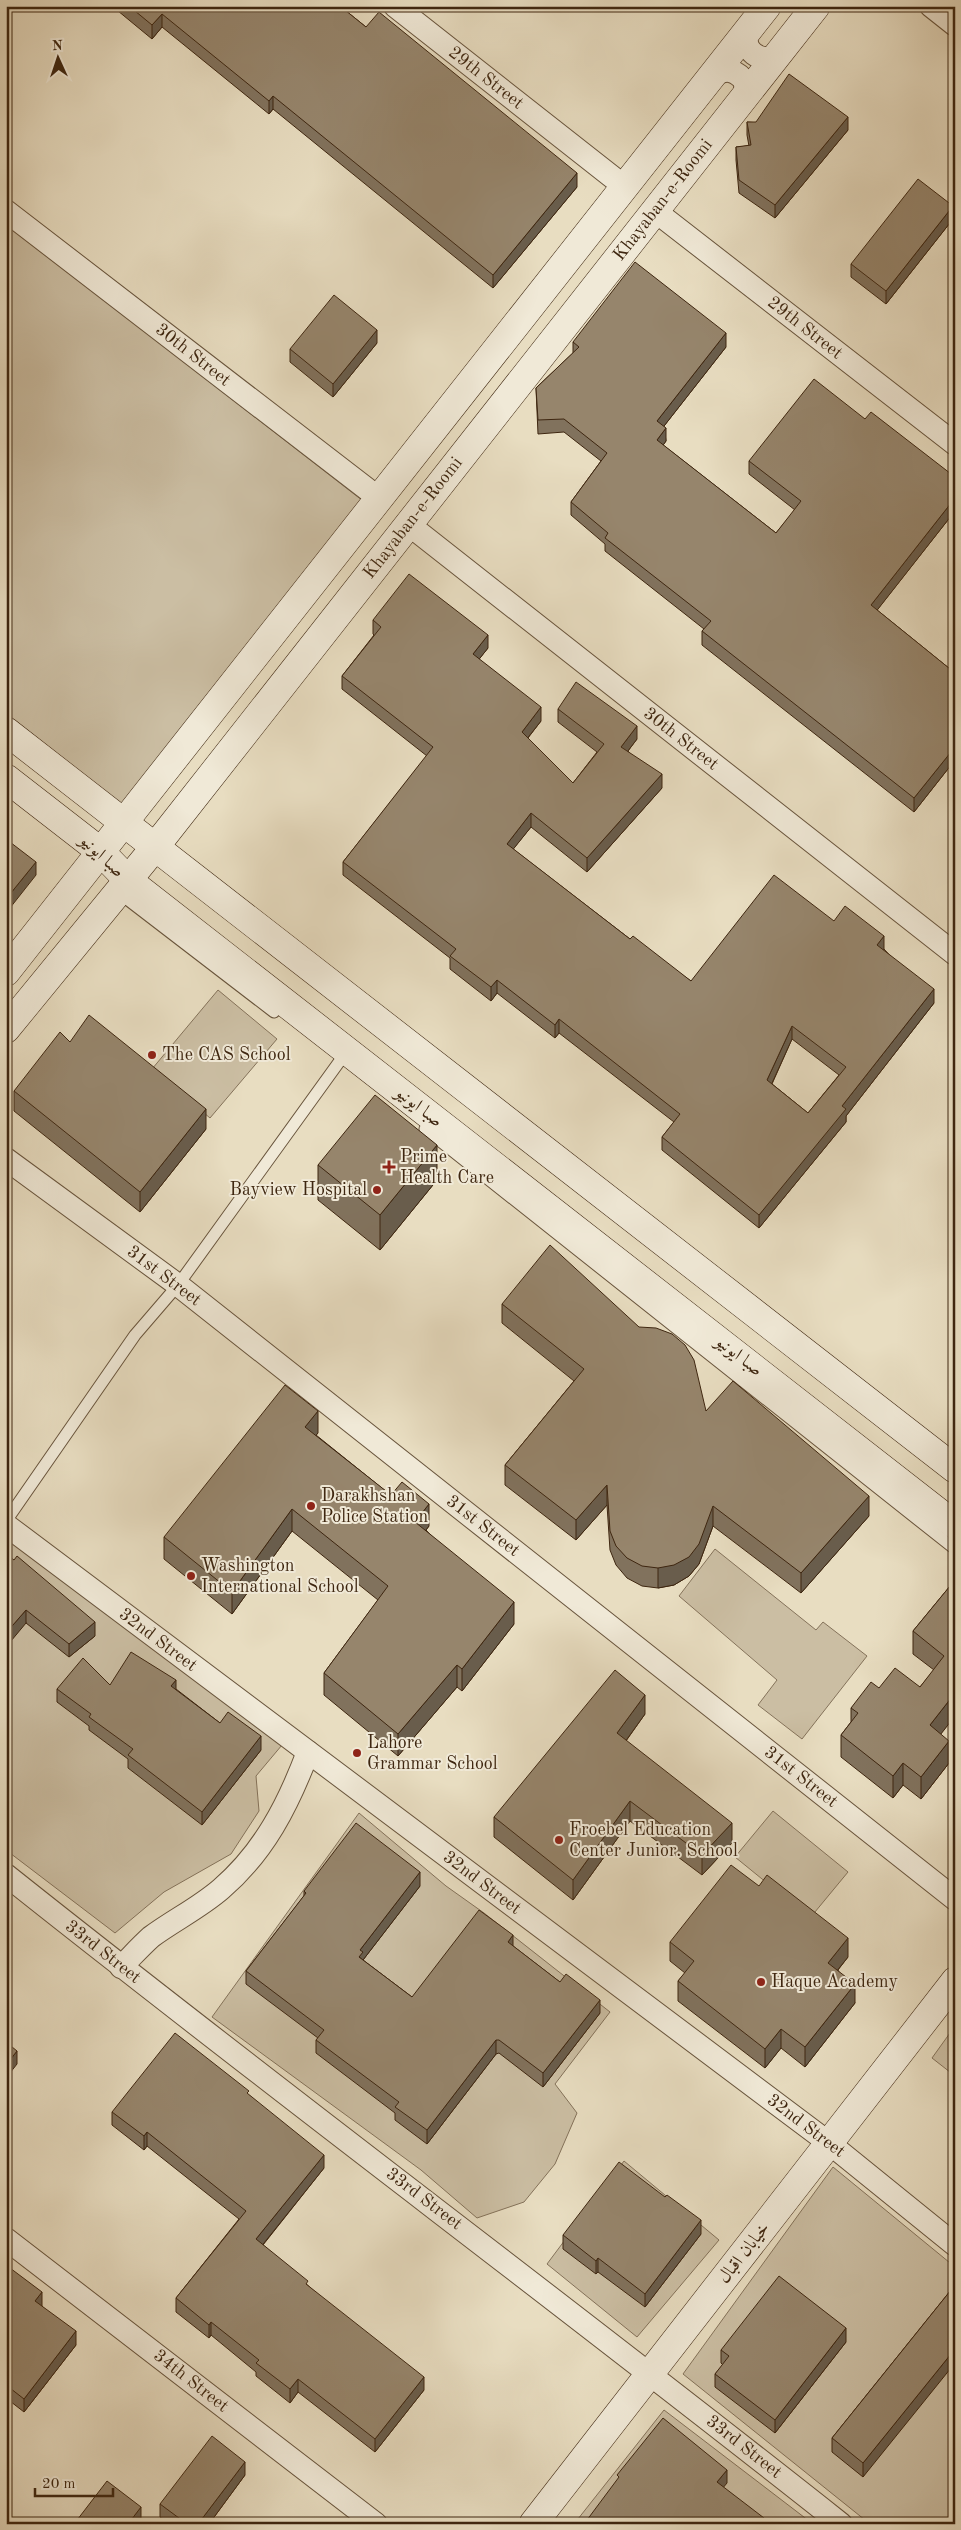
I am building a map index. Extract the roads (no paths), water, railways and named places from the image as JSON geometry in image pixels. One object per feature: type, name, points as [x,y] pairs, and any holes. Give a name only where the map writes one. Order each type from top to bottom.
[{"type":"street","name":"29th Street","points":[[394,6],[625,187]]},
{"type":"street","points":[[6,972],[767,6]]},
{"type":"street","name":"Khayaban-e-Roomi","points":[[6,1029],[156,847],[816,6]]},
{"type":"street","points":[[931,6],[955,25]]},
{"type":"street","points":[[747,32],[747,44],[754,54],[765,59],[777,56]]},
{"type":"street","points":[[714,75],[720,71],[734,72],[744,80],[747,94]]},
{"type":"street","name":"30th Street","points":[[6,211],[380,499]]},
{"type":"street","name":"29th Street","points":[[655,211],[955,444]]},
{"type":"street","name":"30th Street","points":[[408,524],[955,954]]},
{"type":"street","points":[[6,731],[955,1469]]},
{"type":"street","name":"صبا ایونیو","points":[[6,778],[100,851],[124,887],[341,1059],[955,1525]]},
{"type":"street","name":"31st Street","points":[[6,1159],[178,1285],[955,1899]]},
{"type":"street","name":"32nd Street","points":[[6,1525],[829,2143],[955,2245]]},
{"type":"street","points":[[121,1967],[151,1937],[190,1914],[221,1889],[254,1855],[276,1825],[293,1792],[308,1752]]},
{"type":"street","name":"33rd Street","points":[[6,1875],[121,1967],[650,2373],[841,2524]]},
{"type":"street","name":"خیابان اقبال","points":[[533,2524],[955,1981]]},
{"type":"street","name":"34th Street","points":[[6,2239],[376,2524]]},
{"type":"lane","points":[[124,887],[284,1019]]},
{"type":"lane","points":[[6,1521],[135,1335],[178,1285],[341,1059]]},
{"type":"lane","points":[[418,1123],[955,1549]]},
{"type":"place","name":"The CAS School","points":[[152,1055]]},
{"type":"place","name":"Prime Health Care","points":[[389,1167]]},
{"type":"place","name":"Bayview Hospital","points":[[377,1190]]},
{"type":"place","name":"Darakhshan Police Station","points":[[311,1506]]},
{"type":"place","name":"Washington International School","points":[[191,1576]]},
{"type":"place","name":"Lahore Grammar School","points":[[357,1753]]},
{"type":"place","name":"Froebel Education Center Junior. School","points":[[559,1840]]},
{"type":"place","name":"Haque Academy","points":[[761,1982]]}]
